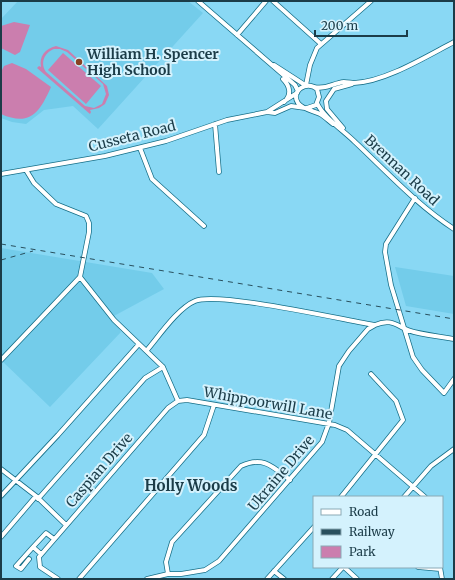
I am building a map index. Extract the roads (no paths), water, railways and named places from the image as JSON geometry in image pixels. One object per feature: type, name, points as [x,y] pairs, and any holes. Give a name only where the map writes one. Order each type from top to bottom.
[{"type":"street","points":[[198,1],[295,85],[298,103],[306,108],[313,107],[318,101],[334,89],[354,83],[377,79],[398,71],[454,42]]},
{"type":"street","points":[[237,35],[266,1]]},
{"type":"street","points":[[273,1],[321,44]]},
{"type":"street","points":[[297,92],[306,85],[314,55],[321,44],[371,1]]},
{"type":"street","points":[[264,59],[306,85],[326,88],[344,82],[354,83]]},
{"type":"street","points":[[275,69],[286,82],[289,89],[288,98],[284,102]]},
{"type":"street","points":[[310,71],[314,87],[319,94],[318,101]]},
{"type":"street","points":[[334,89],[326,98],[326,107],[351,138]]},
{"type":"street","name":"Cusseta Road","points":[[1,174],[105,156],[166,141],[215,124],[267,112],[297,92]]},
{"type":"street","name":"Brennan Road","points":[[318,101],[322,111],[336,125],[415,198],[454,229]]},
{"type":"street","name":"Cusseta Road","points":[[267,112],[275,113],[291,106],[306,108]]},
{"type":"street","name":"Brennan Road","points":[[306,108],[336,125]]},
{"type":"street","points":[[215,124],[219,172]]},
{"type":"street","points":[[140,148],[152,179],[204,226]]},
{"type":"street","points":[[1,360],[80,277],[88,232],[88,220],[82,214],[63,208],[51,200],[34,183],[26,170]]},
{"type":"street","points":[[415,198],[386,244],[386,267],[413,357],[422,370],[444,393],[454,379]]},
{"type":"street","points":[[80,277],[114,320],[163,367],[178,400]]},
{"type":"street","points":[[147,350],[185,308],[196,300],[209,298],[237,300],[375,325],[383,322],[392,322],[412,332],[454,339]]},
{"type":"street","name":"Ukraine Drive","points":[[147,579],[168,574],[181,574],[205,570],[218,561],[322,442],[329,423],[339,366],[349,351],[368,330],[375,325]]},
{"type":"street","points":[[1,496],[139,344]]},
{"type":"street","points":[[1,537],[145,378],[163,367]]},
{"type":"street","points":[[342,496],[403,420],[396,401],[371,374]]},
{"type":"street","name":"Whippoorwill Lane","points":[[178,400],[187,400],[329,423],[347,430],[424,496]]},
{"type":"street","name":"Caspian Drive","points":[[40,555],[168,408],[178,400]]},
{"type":"street","points":[[79,579],[204,435],[214,405]]},
{"type":"street","points":[[405,496],[431,466],[454,449]]},
{"type":"street","points":[[168,574],[166,562],[172,542],[241,466],[252,461],[264,462],[290,480]]},
{"type":"street","points":[[1,469],[17,480],[66,525]]},
{"type":"street","points":[[267,579],[313,529]]},
{"type":"street","points":[[29,559],[20,569],[16,566],[46,533],[54,539]]},
{"type":"street","points":[[33,547],[40,555],[40,567],[58,579]]},
{"type":"street","points":[[332,579],[343,568]]},
{"type":"street","points":[[345,568],[357,579]]},
{"type":"street","points":[[440,568],[442,579]]},
{"type":"street","points":[[274,571],[284,579]]},
{"type":"railway","points":[[1,244],[454,319]]},
{"type":"railway","points":[[1,260],[33,251]]},
{"type":"place","name":"William H. Spencer High School","points":[[79,62]]},
{"type":"district","name":"Holly Woods","points":[[191,486]]}]
